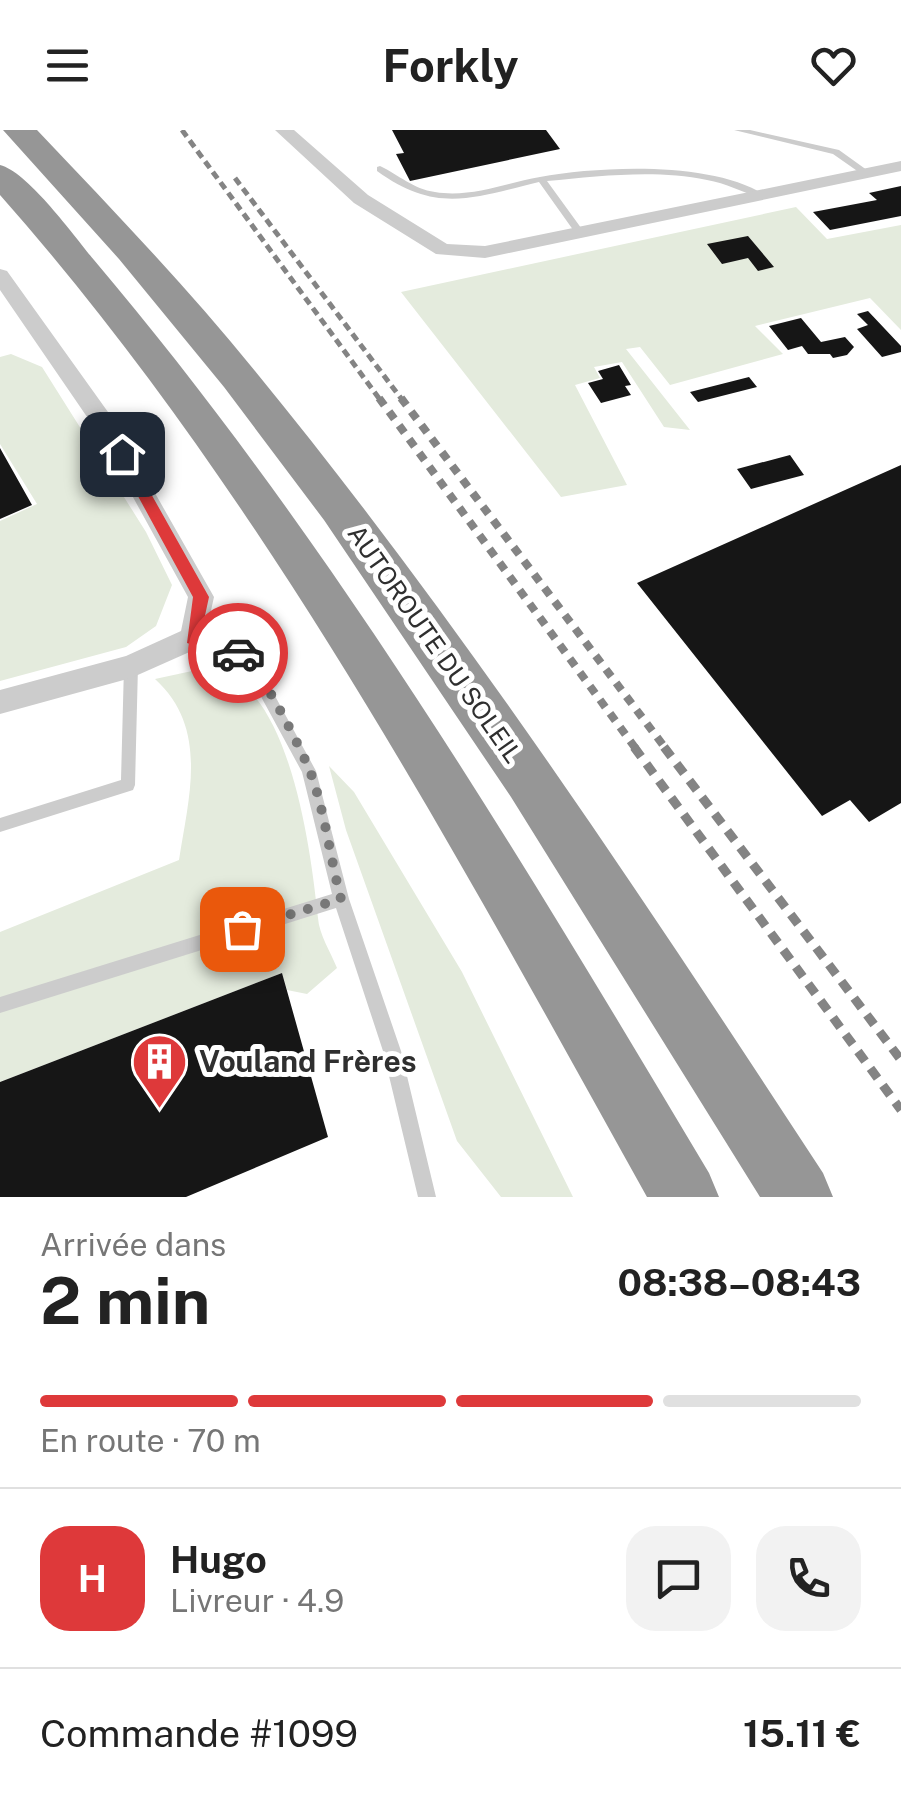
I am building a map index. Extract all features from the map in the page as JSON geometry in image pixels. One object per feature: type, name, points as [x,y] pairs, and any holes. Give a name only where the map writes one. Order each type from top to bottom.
[{"type":"highway","name":"AUTOROUTE DU SOLEIL","points":[[19,130],[112,224],[220,354],[383,566],[574,844],[798,1197]]},
{"type":"highway","points":[[0,175],[72,252],[186,401],[326,600],[516,903],[685,1197]]},
{"type":"street","points":[[284,130],[360,199],[443,250],[486,252],[901,166]]},
{"type":"street","points":[[0,275],[105,425],[201,597],[193,638],[131,666],[0,702]]},
{"type":"lane","points":[[738,130],[836,152],[866,172]]},
{"type":"lane","points":[[380,169],[403,188],[428,197],[454,198],[541,179],[657,169],[739,184],[760,195]]},
{"type":"lane","points":[[541,179],[579,232]]},
{"type":"lane","points":[[193,638],[246,656],[310,771],[341,899],[392,1051],[426,1197]]},
{"type":"lane","points":[[0,825],[128,785],[131,666]]},
{"type":"lane","points":[[0,1005],[341,899]]},
{"type":"shaded area","points":[[796,207],[827,239],[901,225],[901,330],[870,298],[755,326],[783,354],[670,385],[640,347],[626,349],[690,430],[664,427],[622,362],[594,367],[600,378],[575,385],[627,485],[561,497],[401,292]]},
{"type":"shaded area","points":[[11,354],[42,367],[146,532],[172,585],[156,626],[126,647],[0,681],[0,521],[37,504],[0,444],[0,357]]},
{"type":"shaded area","points":[[206,668],[235,678],[258,700],[277,733],[302,812],[319,924],[337,968],[307,994],[287,990],[282,973],[0,1082],[0,932],[179,860],[190,788],[189,741],[172,698],[155,679]]},
{"type":"shaded area","points":[[329,766],[354,792],[462,972],[573,1197],[501,1197],[457,1141],[346,830]]},
{"type":"building","points":[[392,130],[546,130],[560,149],[410,181],[396,154],[404,153]]},
{"type":"building","points":[[901,186],[901,216],[830,230],[813,212],[877,200],[869,193]]},
{"type":"building","points":[[748,236],[774,267],[758,271],[748,258],[722,264],[707,244]]},
{"type":"building","points":[[868,311],[901,346],[901,352],[882,357],[857,329],[868,325],[857,314]]},
{"type":"building","points":[[801,318],[821,342],[845,337],[854,347],[847,355],[833,358],[830,354],[808,354],[802,346],[788,350],[769,326]]},
{"type":"building","points":[[619,365],[631,385],[625,386],[631,395],[601,403],[588,383],[603,379],[598,371]]},
{"type":"building","points":[[749,377],[757,387],[698,402],[690,392]]},
{"type":"building","points":[[0,448],[32,505],[0,519]]},
{"type":"building","points":[[790,455],[804,475],[751,489],[737,469]]},
{"type":"building","points":[[901,465],[901,803],[869,822],[850,800],[822,816],[637,583]]},
{"type":"building","name":"Vouland Frères","points":[[282,973],[328,1137],[186,1197],[0,1197],[0,1082]]},
{"type":"railway","points":[[182,130],[381,401]]},
{"type":"railway","points":[[235,178],[403,401]]},
{"type":"railway","points":[[379,398],[636,749]]},
{"type":"railway","points":[[401,398],[666,749]]},
{"type":"railway","points":[[634,747],[901,1110]]},
{"type":"railway","points":[[664,747],[901,1060]]},
{"type":"way so far","points":[[238,653],[246,656],[270,694],[310,771],[341,899],[242,929]]},
{"type":"place","name":"Vouland Frères","points":[[160,1110]]},
{"type":"route","points":[[122,454],[201,597],[193,638],[238,653]]}]
